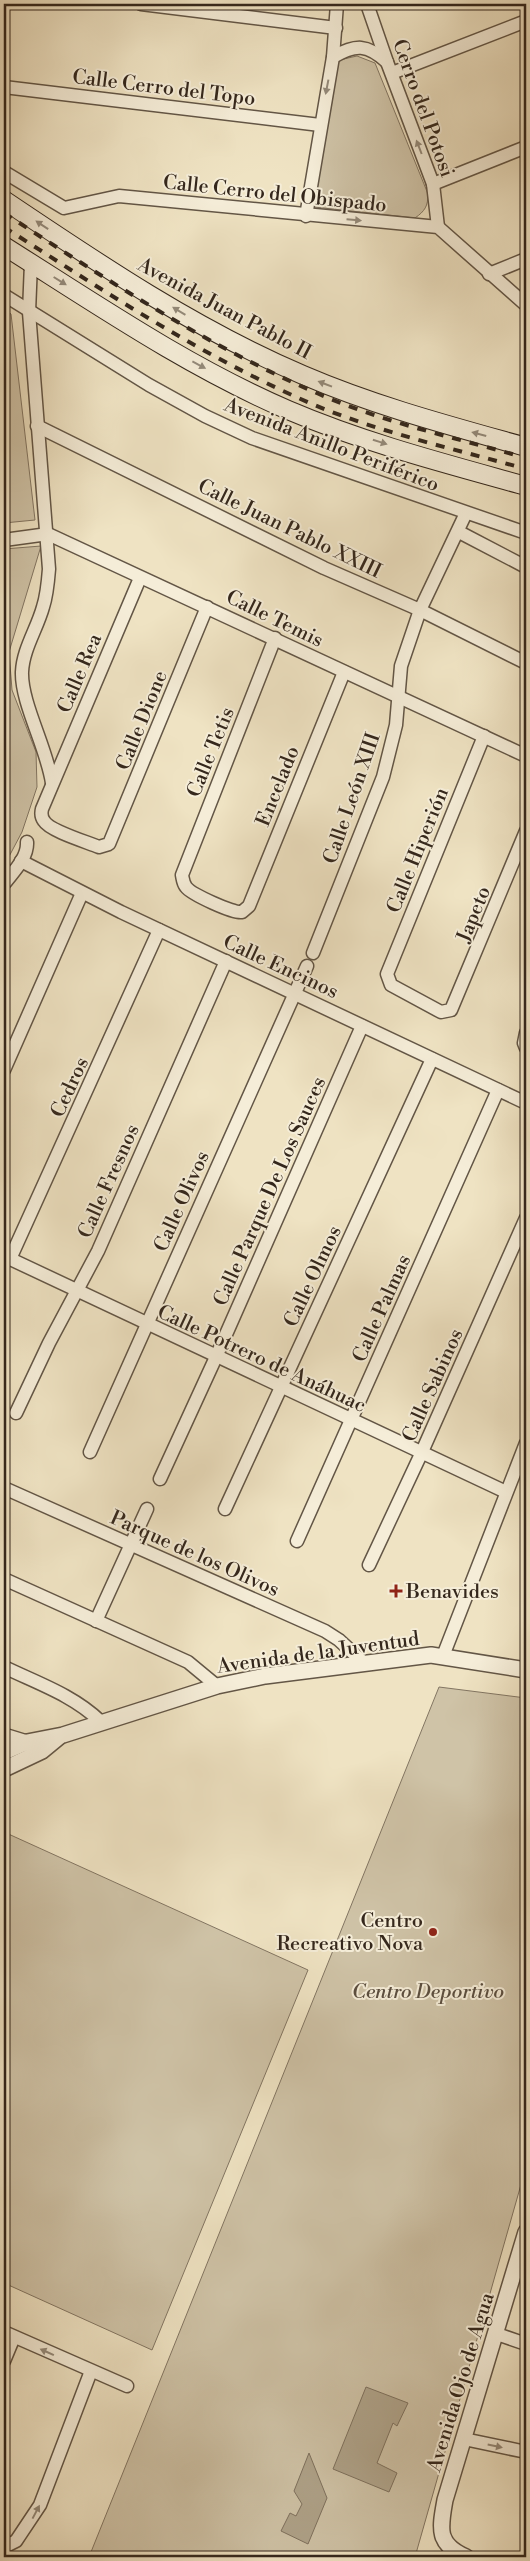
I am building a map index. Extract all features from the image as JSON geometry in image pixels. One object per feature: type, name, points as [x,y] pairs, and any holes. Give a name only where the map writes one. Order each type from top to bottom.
[{"type":"main road","name":"Avenida Juan Pablo II","points":[[4,200],[184,314],[274,362],[356,396],[526,447]]},
{"type":"main road","points":[[4,246],[176,353],[289,410],[430,459],[526,486]]},
{"type":"street","points":[[141,4],[336,28]]},
{"type":"street","points":[[306,216],[333,57],[337,4]]},
{"type":"street","name":"Cerro del Potosi","points":[[367,4],[433,184],[438,228]]},
{"type":"street","points":[[333,57],[350,48],[367,48],[389,67],[526,20]]},
{"type":"street","name":"Calle Cerro del Topo","points":[[4,87],[320,125]]},
{"type":"street","points":[[433,184],[526,147]]},
{"type":"street","name":"Calle Cerro del Obispado","points":[[4,172],[64,208],[119,196],[438,228]]},
{"type":"street","points":[[438,228],[488,274],[526,305]]},
{"type":"street","points":[[488,274],[526,260]]},
{"type":"street","points":[[31,263],[30,312],[48,534],[48,585],[43,607],[23,661],[22,674],[24,690],[47,756],[52,783]]},
{"type":"street","name":"Avenida Anillo Periférico","points":[[4,295],[149,385],[205,416],[244,434],[298,456],[526,533]]},
{"type":"street","name":"Calle Juan Pablo XXIII","points":[[38,426],[324,568],[420,610],[526,662]]},
{"type":"street","name":"Calle León XIII","points":[[313,953],[383,777],[396,725],[401,666],[420,610],[459,532],[466,513]]},
{"type":"street","points":[[459,532],[526,567]]},
{"type":"street","points":[[4,540],[48,534]]},
{"type":"street","name":"Calle Temis","points":[[48,534],[526,756]]},
{"type":"street","name":"Calle Rea","points":[[42,817],[42,808],[52,783],[140,578]]},
{"type":"street","name":"Calle Dione","points":[[42,817],[47,824],[73,836],[99,847],[106,846],[146,757],[207,607]]},
{"type":"street","name":"Calle Tetis","points":[[242,912],[234,912],[189,890],[183,881],[184,869],[275,638]]},
{"type":"street","name":"Encelado","points":[[242,912],[249,906],[344,672]]},
{"type":"street","name":"Calle Hiperión","points":[[451,1010],[441,1012],[391,985],[387,978],[484,736]]},
{"type":"street","name":"Japeto","points":[[451,1010],[492,917],[526,831]]},
{"type":"street","points":[[4,884],[21,861],[27,848],[27,842]]},
{"type":"street","name":"Calle Encinos","points":[[21,861],[159,930],[526,1103]]},
{"type":"street","points":[[4,1070],[82,893]]},
{"type":"street","name":"Cedros","points":[[7,1257],[159,930]]},
{"type":"street","name":"Calle Fresnos","points":[[16,1412],[49,1343],[98,1251],[226,961]]},
{"type":"street","name":"Calle Olivos","points":[[90,1452],[307,966]]},
{"type":"street","name":"Calle Parque De Los Sauces","points":[[160,1479],[362,1026]]},
{"type":"street","points":[[526,1032],[524,1044],[526,1048]]},
{"type":"street","name":"Calle Olmos","points":[[225,1509],[432,1059]]},
{"type":"street","name":"Calle Palmas","points":[[297,1541],[498,1090]]},
{"type":"street","name":"Calle Sabinos","points":[[368,1565],[421,1454],[526,1218]]},
{"type":"street","name":"Calle Potrero de Anáhuac","points":[[7,1257],[421,1454],[506,1492]]},
{"type":"street","points":[[443,1656],[526,1443]]},
{"type":"street","name":"Parque de los Olivos","points":[[4,1488],[324,1631],[339,1640],[364,1663]]},
{"type":"street","points":[[96,1621],[147,1509]]},
{"type":"street","points":[[4,1579],[188,1662],[217,1686]]},
{"type":"street","name":"Avenida de la Juventud","points":[[4,1752],[27,1742],[62,1735],[100,1721],[217,1686],[266,1676],[414,1656],[443,1656],[526,1670]]},
{"type":"street","points":[[4,1668],[62,1694],[80,1704],[100,1721]]},
{"type":"street","name":"Avenida de la Juventud","points":[[4,1769],[42,1751],[62,1735]]},
{"type":"street","points":[[4,1736],[27,1742],[42,1751]]},
{"type":"street","name":"Avenida Ojo de Agua","points":[[466,2557],[454,2552],[446,2544],[441,2533],[441,2520],[525,2238]]},
{"type":"street","points":[[497,2334],[526,2344]]},
{"type":"street","points":[[4,2361],[9,2335],[127,2386]]},
{"type":"street","points":[[4,2547],[16,2541],[40,2505],[91,2372]]},
{"type":"street","points":[[464,2439],[526,2452]]},
{"type":"green space","points":[[357,56],[375,63],[428,194],[425,208],[415,218],[314,207],[339,60]]},
{"type":"green space","points":[[4,309],[11,314],[35,520],[4,523]]},
{"type":"green space","points":[[41,546],[9,652],[12,690],[36,752],[37,787],[22,832],[4,866],[4,549]]},
{"type":"green space","name":"Centro Recreativo Nova","points":[[439,1687],[526,1698],[526,2167],[415,2557],[89,2557]]},
{"type":"green space","points":[[4,1832],[308,1970],[152,2350],[4,2283]]},
{"type":"shaded area","points":[[366,2387],[408,2403],[397,2426],[393,2423],[377,2463],[397,2473],[389,2492],[333,2469]]},
{"type":"shaded area","points":[[309,2453],[327,2498],[308,2544],[281,2531],[290,2513],[296,2516],[302,2504],[294,2491]]},
{"type":"railway","points":[[4,213],[158,310],[237,355],[277,375],[319,394],[369,413],[526,458]]},
{"type":"railway","points":[[4,227],[155,322],[232,366],[272,386],[312,404],[365,424],[526,469]]},
{"type":"place","name":"Benavides","points":[[396,1591]]},
{"type":"place","name":"Centro Recreativo Nova","points":[[433,1932]]},
{"type":"park label","name":"Centro Deportivo","points":[[428,1991]]}]
